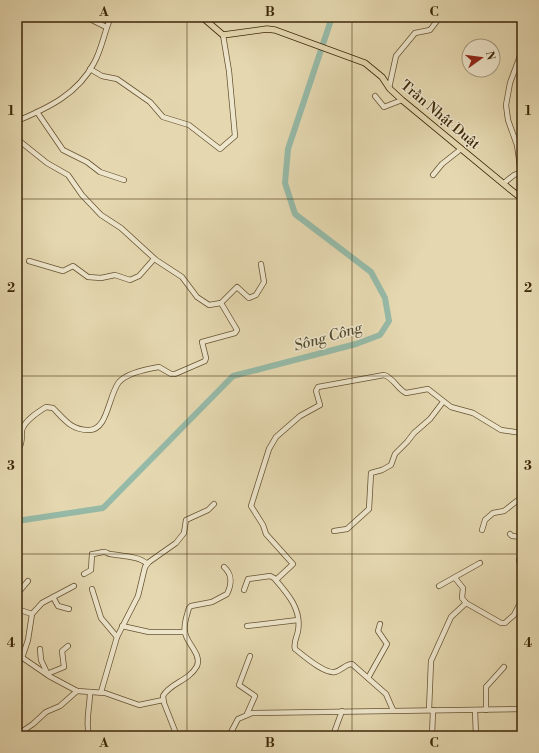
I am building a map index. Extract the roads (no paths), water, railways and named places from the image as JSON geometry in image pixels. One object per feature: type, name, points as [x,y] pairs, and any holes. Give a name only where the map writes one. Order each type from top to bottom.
[{"type":"main road","points":[[202,17],[223,35]]},
{"type":"main road","name":"Trần Nhật Duật","points":[[223,35],[267,29],[276,30],[365,63],[374,68],[382,76],[389,88],[402,100],[522,199]]},
{"type":"street","points":[[86,17],[106,27]]},
{"type":"street","points":[[17,121],[37,112],[72,91],[90,69],[98,55],[106,27],[111,17]]},
{"type":"street","points":[[389,88],[396,56],[415,33],[430,30],[440,17]]},
{"type":"street","points":[[504,183],[521,172],[517,145],[508,120],[506,105],[510,83],[520,56],[522,30]]},
{"type":"street","points":[[90,69],[102,76],[117,79],[150,102],[163,117],[189,125],[220,149],[235,136],[229,72],[223,35]]},
{"type":"street","points":[[375,96],[384,107],[402,100]]},
{"type":"street","points":[[37,112],[63,150],[84,160],[101,173],[124,180]]},
{"type":"street","points":[[17,139],[47,163],[68,174],[82,195],[101,215],[121,228],[154,259],[182,277],[197,297],[209,305],[221,303],[237,287],[249,298],[256,295],[264,282],[261,264]]},
{"type":"street","points":[[433,175],[442,164],[461,149]]},
{"type":"street","points":[[29,261],[64,271],[73,266],[88,277],[101,278],[114,275],[130,280],[139,276],[154,259]]},
{"type":"street","points":[[17,446],[20,446],[22,442],[24,424],[46,407],[54,408],[70,426],[82,430],[95,430],[100,426],[112,395],[122,380],[147,369],[159,367],[171,374],[175,374],[205,361],[206,358],[202,342],[229,336],[235,333],[236,330],[221,303]]},
{"type":"street","points":[[276,580],[293,564],[266,534],[263,525],[251,506],[269,449],[276,437],[300,416],[320,405],[316,391],[318,387],[384,375],[390,378],[403,392],[410,393],[428,389],[443,402],[452,407],[473,413],[501,430],[522,433]]},
{"type":"street","points":[[334,531],[346,528],[367,511],[370,506],[370,473],[382,470],[391,465],[395,454],[408,442],[414,433],[430,419],[443,402]]},
{"type":"street","points":[[482,530],[485,520],[493,513],[504,511],[518,500],[522,500]]},
{"type":"street","points":[[101,692],[117,637],[138,596],[147,564],[176,543],[184,533],[186,520],[208,510],[214,504]]},
{"type":"street","points":[[510,534],[515,537],[522,537]]},
{"type":"street","points":[[84,574],[91,570],[92,554],[105,552],[110,554],[125,555],[131,558],[143,560],[147,564]]},
{"type":"street","points":[[519,560],[522,573]]},
{"type":"street","points":[[439,586],[480,562]]},
{"type":"street","points":[[177,736],[163,700],[165,692],[188,678],[198,664],[197,658],[185,632],[190,606],[212,602],[227,594],[231,580],[228,571],[224,567]]},
{"type":"street","points":[[244,590],[247,581],[250,578],[270,576],[276,580],[293,601],[298,620],[294,649],[326,670],[336,672],[350,664],[386,694],[393,710]]},
{"type":"street","points":[[455,578],[463,588],[462,598],[466,603],[503,624],[514,615],[522,599]]},
{"type":"street","points":[[17,594],[28,581]]},
{"type":"street","points":[[22,658],[28,640],[32,614],[42,603],[74,586]]},
{"type":"street","points":[[92,589],[101,618],[117,637]]},
{"type":"street","points":[[53,597],[58,606],[69,609]]},
{"type":"street","points":[[432,736],[431,661],[451,617],[466,603]]},
{"type":"street","points":[[17,609],[32,614]]},
{"type":"street","points":[[247,626],[298,620]]},
{"type":"street","points":[[368,678],[387,644],[378,631],[380,624]]},
{"type":"street","points":[[122,626],[149,632],[185,632]]},
{"type":"street","points":[[48,675],[64,667],[62,651],[68,646]]},
{"type":"street","points":[[40,649],[41,660],[48,675]]},
{"type":"street","points":[[17,654],[48,675],[77,691],[101,692],[140,705],[163,700]]},
{"type":"street","points":[[247,714],[255,696],[239,685],[250,656]]},
{"type":"street","points":[[486,710],[486,687],[504,667]]},
{"type":"street","points":[[17,735],[33,724],[46,712],[60,706],[77,691]]},
{"type":"street","points":[[89,736],[86,721],[90,709],[90,692]]},
{"type":"street","points":[[244,736],[229,735],[238,719],[247,714],[393,710],[522,709]]},
{"type":"street","points":[[475,710],[476,736]]},
{"type":"street","points":[[336,730],[342,711]]},
{"type":"waterway","name":"Sông Công","points":[[17,521],[103,508],[233,376],[356,344],[380,335],[389,321],[385,298],[371,272],[295,214],[285,183],[288,149],[332,17]]}]
